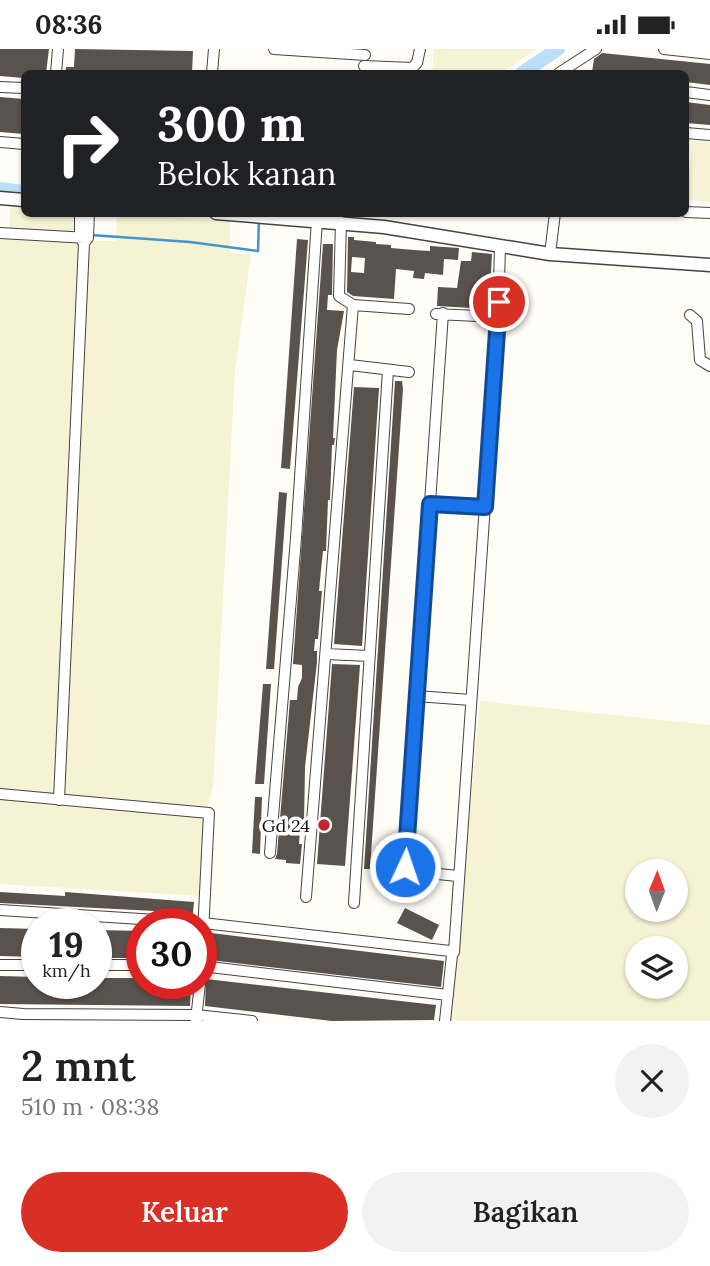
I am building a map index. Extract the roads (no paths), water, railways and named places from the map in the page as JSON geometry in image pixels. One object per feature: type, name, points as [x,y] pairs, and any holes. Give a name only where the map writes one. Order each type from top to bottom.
[{"type":"street","points":[[56,70],[58,49]]},
{"type":"street","points":[[212,70],[214,49]]},
{"type":"street","points":[[274,49],[365,52],[364,70],[412,68],[417,63],[420,49]]},
{"type":"street","points":[[564,70],[596,49]]},
{"type":"street","points":[[664,49],[710,54]]},
{"type":"street","points":[[0,87],[21,88]]},
{"type":"street","points":[[689,92],[710,95]]},
{"type":"street","points":[[689,133],[710,135]]},
{"type":"street","points":[[0,142],[21,144]]},
{"type":"street","points":[[0,198],[21,200]]},
{"type":"street","points":[[689,212],[710,213]]},
{"type":"street","points":[[81,217],[84,236]]},
{"type":"street","points":[[59,800],[84,236],[88,217]]},
{"type":"street","points":[[270,217],[431,233],[500,250],[710,265]]},
{"type":"street","points":[[550,254],[555,217]]},
{"type":"street","points":[[329,223],[337,293],[353,305],[409,309]]},
{"type":"street","points":[[270,853],[296,538],[329,223]]},
{"type":"street","points":[[0,233],[84,236]]},
{"type":"street","points":[[445,1021],[454,952],[498,317],[500,250]]},
{"type":"street","points":[[306,897],[353,305]]},
{"type":"street","points":[[458,876],[408,871],[405,867],[430,504],[439,314],[498,317]]},
{"type":"street","points":[[690,315],[697,321],[700,360],[710,366]]},
{"type":"street","points":[[349,365],[409,372]]},
{"type":"street","points":[[354,903],[387,370]]},
{"type":"street","points":[[430,504],[485,507]]},
{"type":"street","points":[[326,654],[369,656]]},
{"type":"street","points":[[416,696],[471,700]]},
{"type":"street","points":[[0,794],[209,813],[203,908]]},
{"type":"street","points":[[0,910],[126,918]]},
{"type":"street","points":[[217,925],[452,952]]},
{"type":"street","points":[[0,965],[21,965]]},
{"type":"street","points":[[217,968],[449,995]]},
{"type":"street","points":[[196,1018],[198,999]]},
{"type":"street","points":[[0,1012],[23,1018],[196,1018],[252,1021]]},
{"type":"waterway","points":[[526,70],[558,49]]},
{"type":"waterway","points":[[0,189],[21,192]]},
{"type":"waterway","points":[[91,235],[190,242],[258,251],[259,219]]},
{"type":"place","name":"Gd 24","points":[[324,825]]}]
